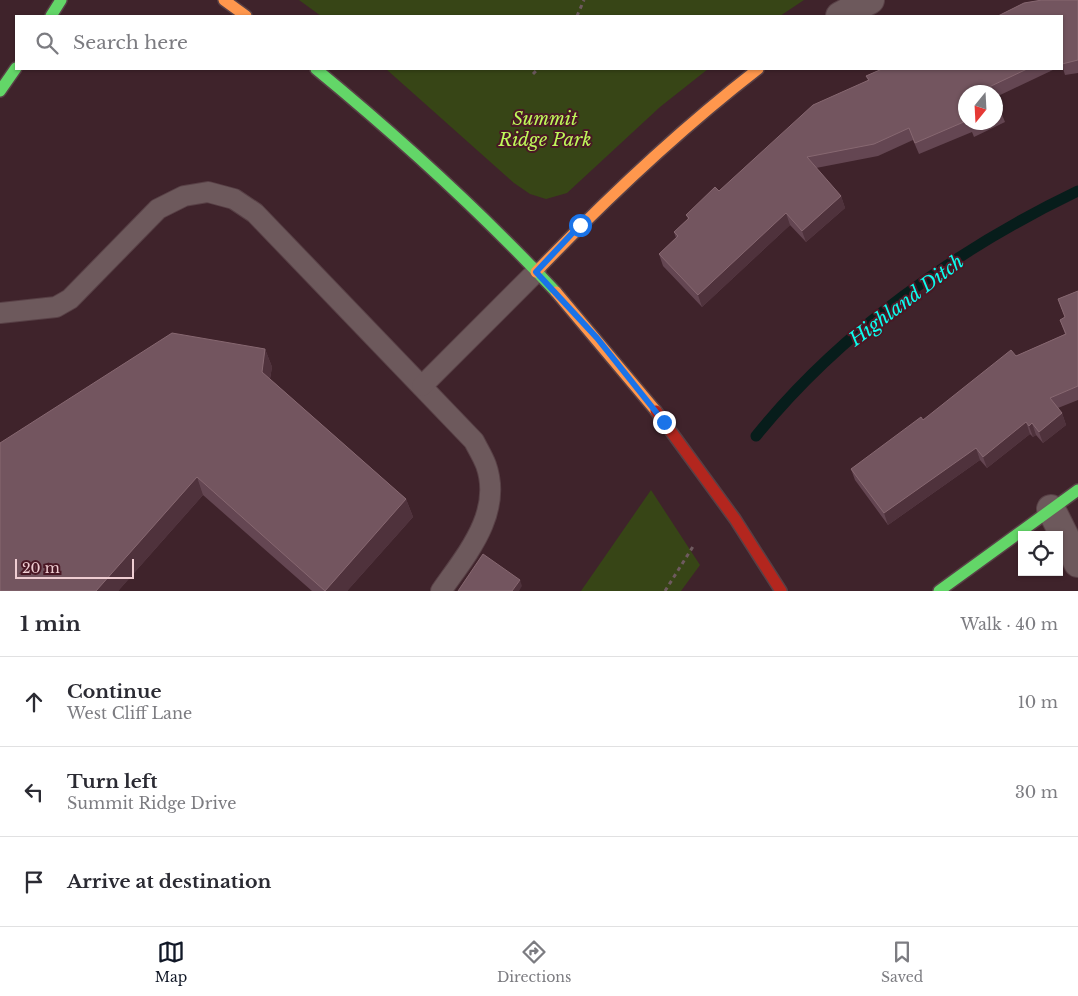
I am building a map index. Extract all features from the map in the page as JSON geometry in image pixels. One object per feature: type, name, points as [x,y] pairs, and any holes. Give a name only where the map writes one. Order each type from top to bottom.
[{"type":"street","points":[[52,15],[61,0]]},
{"type":"street","points":[[224,0],[245,15]]},
{"type":"street","points":[[842,15],[870,0]]},
{"type":"street","points":[[0,91],[15,69]]},
{"type":"street","points":[[317,70],[392,132],[472,206],[597,338],[664,422],[725,504],[781,591]]},
{"type":"street","points":[[536,272],[580,225],[656,153],[710,104],[757,70]]},
{"type":"street","points":[[939,591],[1078,490]]},
{"type":"street","points":[[1051,509],[1078,563]]},
{"type":"lane","points":[[0,313],[56,307],[70,299],[158,210],[184,196],[208,192],[234,199],[255,213],[474,441],[486,466],[490,493],[484,526],[470,550],[441,591]]},
{"type":"lane","points":[[422,386],[536,272]]},
{"type":"path","points":[[577,15],[584,0]]},
{"type":"path","points":[[533,74],[537,70]]},
{"type":"path","points":[[665,591],[694,545]]},
{"type":"green space","points":[[299,0],[804,0],[782,15],[320,15]]},
{"type":"green space","name":"Summit Ridge Park","points":[[387,70],[707,70],[660,107],[567,193],[546,199],[530,194],[514,183]]},
{"type":"green space","points":[[651,490],[700,565],[681,591],[581,591]]},
{"type":"building","points":[[1042,0],[1078,0],[1078,60],[1063,64],[1063,15],[1000,15],[1024,3]]},
{"type":"building","points":[[880,70],[1025,70],[993,85],[958,85],[958,124],[915,143],[909,128],[874,144],[807,157],[841,196],[802,231],[786,213],[698,295],[659,254],[678,236],[674,232],[689,218],[686,215],[715,187],[719,191],[813,105],[869,80],[866,76]]},
{"type":"building","points":[[1078,291],[1078,386],[1050,398],[1062,413],[1039,432],[1032,423],[1029,426],[1026,422],[983,457],[976,448],[884,513],[851,469],[921,417],[923,420],[1011,350],[1016,356],[1066,334],[1060,320],[1065,317],[1058,299]]},
{"type":"building","points":[[172,333],[265,349],[262,372],[406,499],[325,591],[197,477],[96,591],[0,591],[0,443]]},
{"type":"building","points":[[483,554],[520,580],[512,591],[458,591]]},
{"type":"waterway","name":"Highland Ditch","points":[[756,436],[789,398],[825,362],[903,296],[988,239],[1078,191]]},
{"type":"traffic: fast","points":[[52,15],[61,0]]},
{"type":"traffic: fast","points":[[0,91],[15,69]]},
{"type":"traffic: fast","points":[[317,70],[440,177],[499,233],[556,292]]},
{"type":"traffic: fast","points":[[939,591],[1078,490]]},
{"type":"traffic: slow","points":[[224,0],[245,15]]},
{"type":"traffic: slow","points":[[536,272],[643,166],[757,70]]},
{"type":"traffic: slow","points":[[556,292],[656,411]]},
{"type":"traffic: jam","points":[[656,411],[735,519],[781,591]]},
{"type":"route","points":[[580,225],[536,272],[597,338],[664,422]]}]
